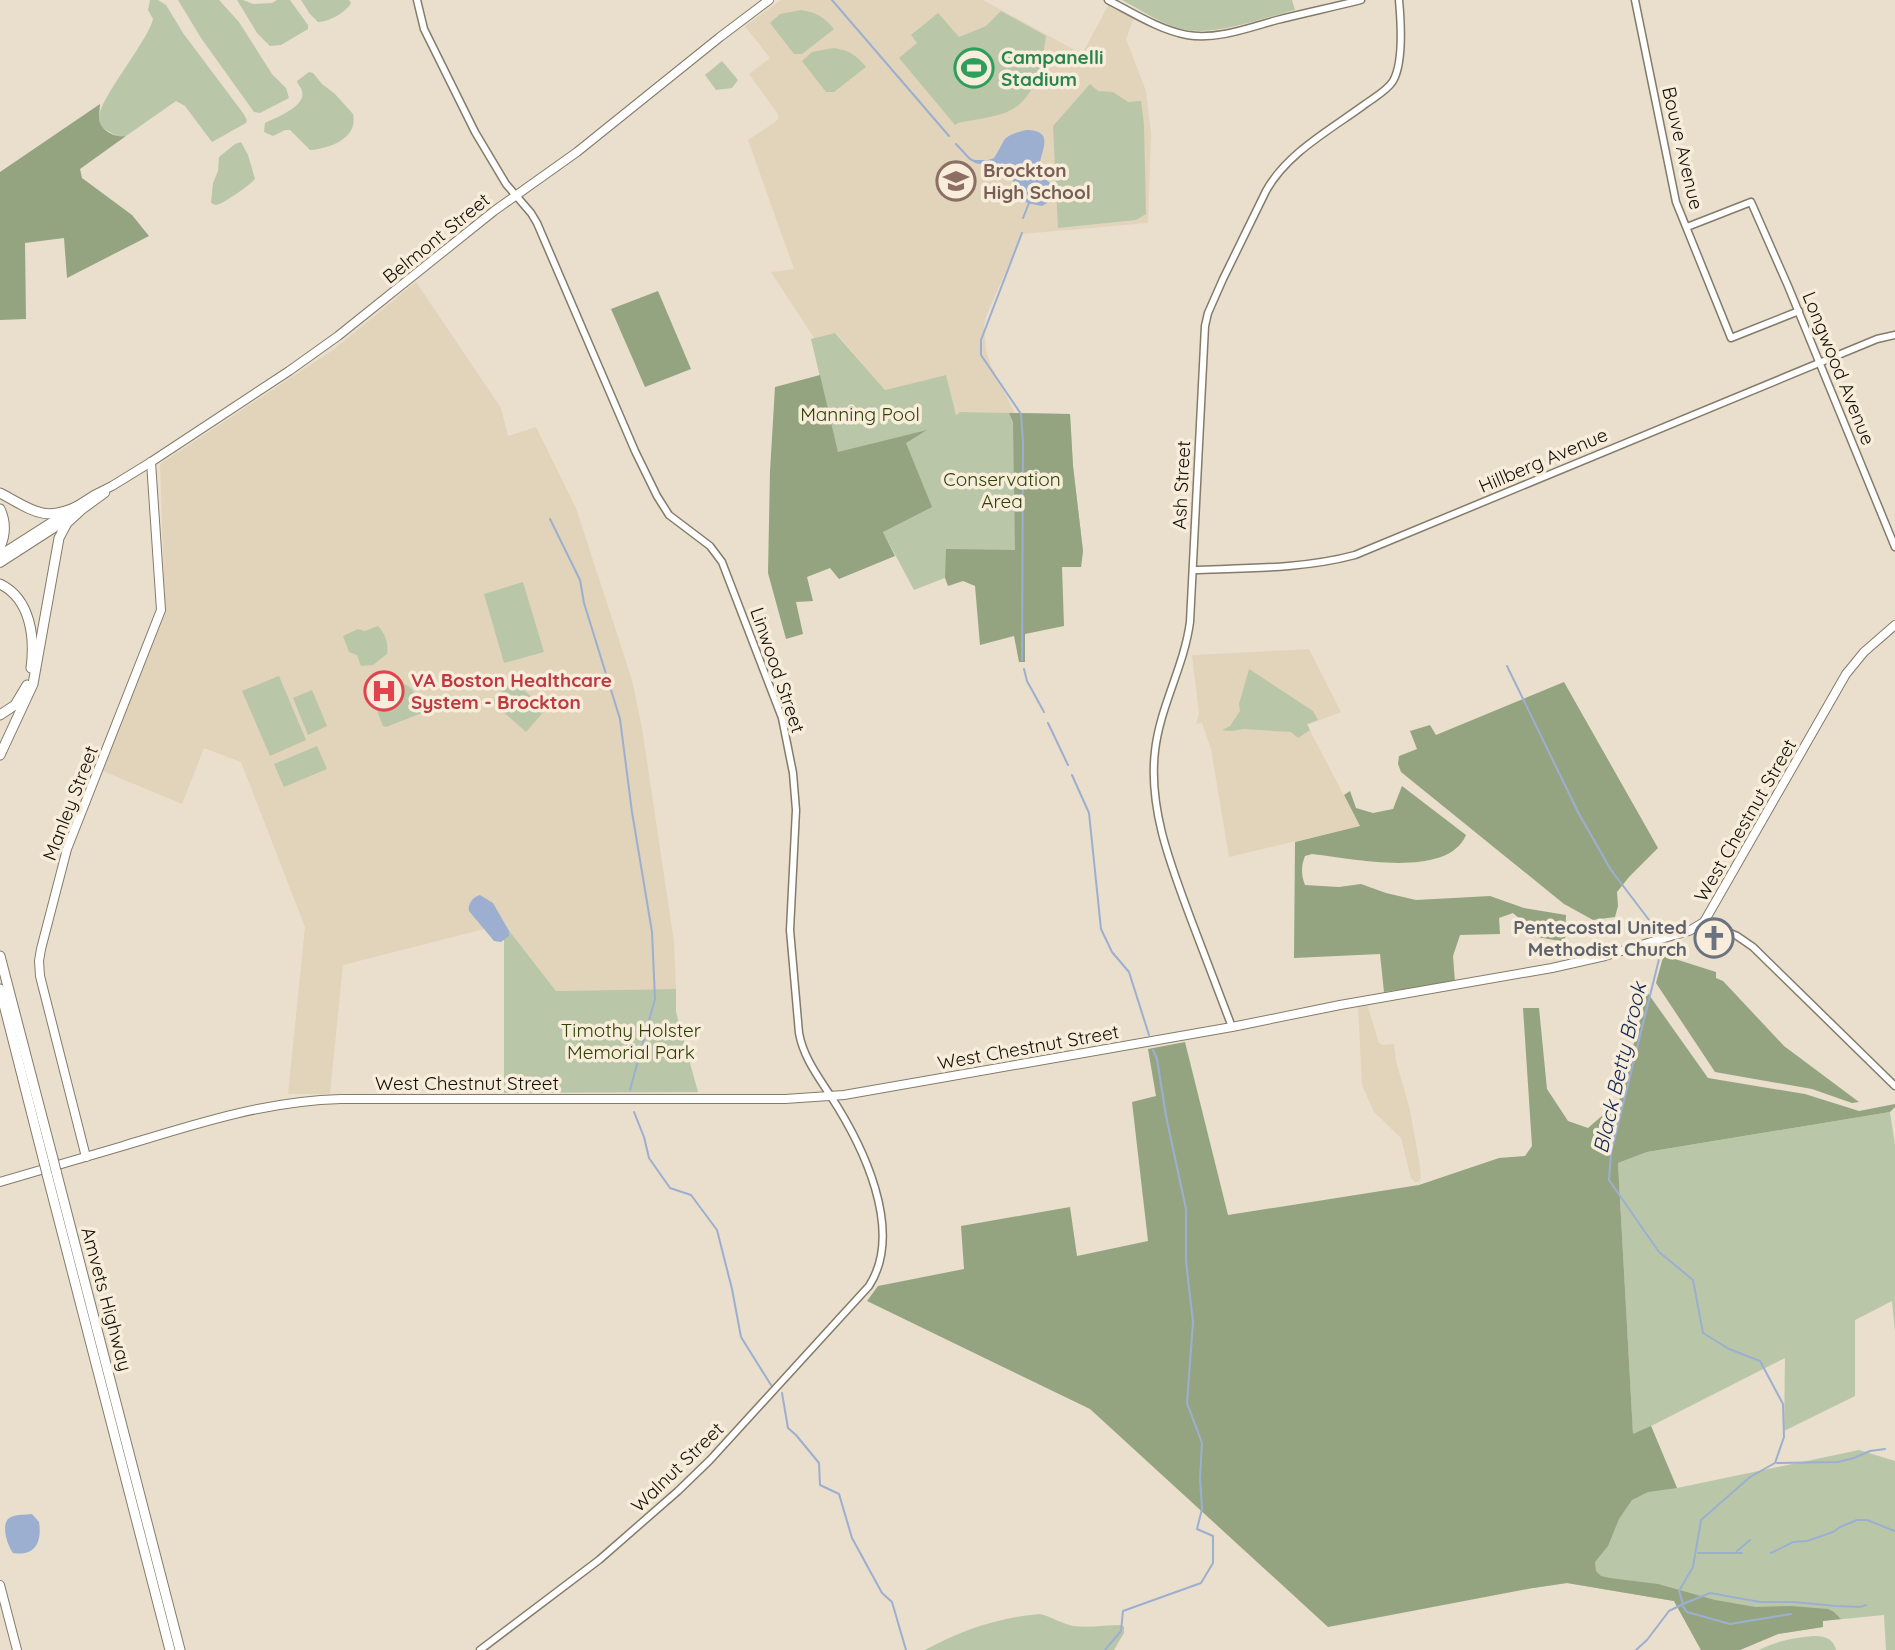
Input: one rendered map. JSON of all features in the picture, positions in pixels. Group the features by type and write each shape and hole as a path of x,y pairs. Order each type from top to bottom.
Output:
{"highway":[{"path":"0,493 35,512 62,513 78,509"},
{"path":"0,509 5,528 0,547"},
{"path":"0,755 34,680 59,538 66,523 78,509"},
{"path":"0,584 13,592 21,603 30,625 33,645 26,688 15,705 0,715"},
{"name":"Amvets Highway","path":"0,956 49,1161"},
{"name":"Amvets Highway","path":"0,989 180,1650"},
{"name":"Amvets Highway","path":"52,1172 170,1650"}],"main road":[{"name":"Belmont Street","path":"0,563 94,495 152,461 338,336 516,195 578,152 769,0"},
{"name":"Manley Street","path":"86,1157 43,988 39,960 67,849 161,610 152,461"},
{"name":"Belmont Street","path":"0,555 78,509"},
{"name":"West Chestnut Street","path":"0,1182 264,1107 312,1101 785,1099 831,1096 1232,1027 1566,965 1629,949 1689,931 1703,922 1846,674 1864,652 1895,625"},
{"path":"0,1585 16,1650"}],"street":[{"name":"Linwood Street","path":"416,0 423,27 460,105 506,184 537,223 635,451 661,503 672,518 706,543 723,562 778,706 796,798 790,930 799,1033 804,1054 862,1152 880,1209 883,1242 872,1281"},
{"path":"1108,0 1160,26 1184,35 1198,36 1238,31 1361,0"},
{"name":"Ash Street","path":"1232,1027 1172,867 1154,789 1156,742 1164,706 1186,643 1191,616 1203,342 1208,313 1274,180 1302,151 1393,81 1399,57 1399,0"},
{"name":"Bouve Avenue","path":"1634,0 1676,202 1731,338 1798,311"},
{"name":"Longwood Avenue","path":"1687,227 1751,202 1895,547"},
{"name":"Hillberg Avenue","path":"1194,570 1304,565 1355,555 1877,339 1895,335"},
{"path":"1703,922 1743,939 1753,947 1895,1086"},
{"name":"Walnut Street","path":"480,1650 599,1560 678,1491 710,1460 872,1281"}],"shaded area":[{"name":"Brockton High School","path":"781,0 983,0 1082,54 1109,4 1134,18 1126,39 1146,91 1151,134 1148,223 1022,234 984,325 986,350 991,366 1015,413 961,412 955,415 946,375 885,390 836,333 814,338 771,272 794,269 748,140 774,123 778,114 749,74 770,58 745,26"},
{"name":"VA Boston Healthcare System - Brockton","path":"416,282 501,408 508,436 536,427 576,508 632,680 642,728 674,942 676,989 556,991 504,924 343,965 330,1094 288,1094 305,927 241,762 204,748 182,804 103,771 165,610 160,464 333,350"},
{"path":"1309,649 1341,712 1307,725 1360,826 1229,857 1211,749 1202,723 1196,724 1199,714 1192,655"},
{"path":"1367,1004 1379,1043 1394,1044 1420,1166 1421,1178 1418,1182 1411,1178 1401,1138 1374,1112 1362,1085 1358,1005"}],"green space":[{"path":"150,0 158,0 166,5 183,33 243,113 246,123 212,142 185,106 176,101 126,136 116,135 102,127 99,121 100,112 105,101 142,42 153,19 148,10"},
{"path":"178,0 219,0 239,22 272,74 286,88 289,98 260,113 254,112 201,38"},
{"path":"237,0 253,4 290,0 308,25 308,29 281,45 270,46 257,33"},
{"path":"301,0 349,0 351,3 337,16 318,22"},
{"path":"1122,0 1292,0 1295,10 1224,29 1195,31 1166,24"},
{"path":"801,10 819,16 834,29 802,54 794,54 770,23 780,14"},
{"name":"Campanelli Stadium","path":"1001,11 1046,36 1036,80 1025,99 1007,112 955,125 899,58 917,43 911,35 938,13 959,37 986,26"},
{"path":"834,48 852,54 866,67 834,92 826,92 802,61 812,52"},
{"path":"722,61 738,80 732,88 716,90 705,75"},
{"path":"309,72 353,114 354,122 347,136 341,141 310,150 290,130 273,136 264,132 265,123 300,102 302,91 297,81"},
{"path":"1090,84 1098,91 1113,92 1128,102 1141,101 1146,214 1136,220 1058,228 1053,126"},
{"path":"100,104 99,121 104,129 112,134 126,136 80,169 82,178 132,215 149,236 67,278 64,238 25,243 26,319 0,320 0,172"},
{"path":"241,142 255,179 230,198 215,205 211,203 219,157"},
{"path":"658,291 691,369 645,387 611,309"},
{"name":"Conservation Area","path":"835,333 885,390 946,375 956,415 960,412 1070,414 1083,551 1081,567 973,567 914,590 883,532 906,442 924,431 838,453 811,339"},
{"path":"820,375 838,452 927,430 906,443 932,507 883,532 895,556 839,579 830,568 807,577 813,601 796,602 803,634 786,639 768,573 775,387"},
{"path":"1009,413 1070,414 1083,551 1081,567 1062,567 1064,626 1025,634 1025,662 1019,662 1014,636 980,645 975,586 963,581 948,586 945,578 946,549 1015,550 1013,422"},
{"path":"523,582 544,652 504,663 484,594"},
{"path":"378,626 386,639 387,654 373,665 361,666 357,655 349,652 343,636 358,629 365,631"},
{"path":"1249,669 1313,711 1318,720 1307,724 1310,730 1298,738 1291,732 1222,730 1230,726 1240,711 1239,704"},
{"path":"279,676 306,740 270,756 242,691"},
{"path":"512,680 546,709 526,732 492,702"},
{"path":"1564,682 1658,848 1617,892 1618,906 1615,917 1593,920 1564,904 1401,772 1398,764 1399,756 1417,749 1410,731 1430,725 1436,735"},
{"path":"390,683 409,687 422,713 386,727 383,726 369,691"},
{"path":"312,690 327,726 308,735 293,698"},
{"path":"317,746 327,769 284,787 274,764"},
{"path":"1402,786 1466,835 1455,849 1439,858 1396,863 1312,854 1305,856 1303,863 1305,885 1339,887 1361,884 1416,900 1490,896 1524,908 1566,915 1565,942 1526,935 1522,921 1513,913 1499,918 1500,934 1460,935 1453,956 1455,982 1384,992 1380,954 1294,958 1295,842 1360,826 1344,795 1350,791 1356,808 1373,813 1393,809"},
{"name":"Timothy Holster Memorial Park","path":"504,924 556,991 676,989 676,1012 698,1092 504,1093"},
{"path":"1666,946 1672,958 1716,972 1716,978 1723,981 1784,1046 1859,1102 1852,1103 1812,1089 1715,1072 1656,983"},
{"path":"1647,992 1708,1078 1805,1094 1859,1111 1895,1104 1890,1112 1647,1152 1618,1163 1633,1434 1651,1426 1677,1488 1648,1492 1632,1500 1619,1519 1608,1546 1595,1562 1596,1571 1601,1576 1658,1584 1715,1600 1756,1607 1828,1609 1841,1619 1823,1621 1823,1627 1778,1634 1740,1650 1701,1650 1674,1601 1567,1583 1328,1627 1090,1409 867,1301 878,1286 964,1269 961,1226 1070,1207 1077,1256 1148,1241 1132,1102 1156,1096 1148,1049 1185,1042 1228,1215 1419,1185 1499,1158 1525,1156 1532,1146 1523,1008 1539,1008 1547,1089 1568,1121 1588,1128 1619,1101"},
{"path":"1890,1112 1895,1145 1895,1332 1892,1301 1855,1320 1855,1396 1784,1431 1785,1358 1651,1426 1677,1488 1859,1450 1895,1461 1895,1650 1886,1650 1884,1615 1823,1621 1823,1627 1778,1634 1740,1650 1701,1650 1674,1601 1567,1583 1533,1588 1633,1435 1618,1163 1647,1152"},
{"path":"1040,1614 1074,1626 1122,1625 1124,1633 1114,1650 925,1650 981,1626"},
{"path":"1813,1636 1828,1638 1836,1650 1759,1650 1785,1640"}],"water":[{"path":"1026,130 1042,134 1044,139 1040,168 1044,178 1052,185 1052,194 1049,202 1042,206 1027,203 1010,174 1003,175 991,166 975,163 975,160 994,158 1007,137"},
{"path":"480,895 493,903 509,931 509,936 501,942 494,941 469,911 471,901"},
{"path":"32,1514 39,1522 36,1546 27,1553 13,1553 6,1536 6,1522 13,1516"}],"waterway":[{"path":"832,0 949,136"},
{"path":"956,144 976,162"},
{"path":"1023,218 1029,203"},
{"path":"1022,233 981,340 981,355 1021,414 1022,660"},
{"path":"550,519 580,580 584,603 620,719 652,932 655,999 630,1090"},
{"name":"Black Betty Brook","path":"1507,666 1579,814 1611,870 1659,933"},
{"path":"1024,669 1027,681 1044,712"},
{"path":"1048,723 1068,765"},
{"path":"1072,775 1089,813 1101,929 1112,952 1129,972 1149,1035"},
{"name":"Black Betty Brook","path":"1636,1650 1669,1611 1683,1604 1679,1591 1693,1567 1701,1520 1750,1477 1775,1463 1784,1437 1783,1404 1760,1361 1729,1349 1703,1333 1693,1280 1659,1252 1609,1180 1611,1153 1663,943"},
{"path":"1105,1650 1121,1631 1123,1611 1201,1583 1213,1563 1213,1536 1197,1529 1202,1509 1202,1443 1187,1403 1193,1322 1186,1261 1186,1209 1153,1050"},
{"path":"634,1112 649,1158 670,1188 691,1195 717,1230 741,1337 771,1385"},
{"path":"782,1393 788,1428 819,1463 820,1485 839,1494 852,1538 882,1593 892,1602 906,1650"},
{"path":"1777,1463 1838,1462 1885,1449"},
{"path":"1771,1553 1793,1542 1807,1541 1833,1532 1857,1520 1867,1520 1895,1531"},
{"path":"1737,1551 1750,1540"},
{"path":"1698,1553 1742,1553"},
{"path":"1683,1604 1710,1593 1760,1602 1860,1607 1866,1605"},
{"path":"1682,1605 1687,1612 1730,1624 1791,1614"}],"place":[{"name":"Campanelli Stadium","path":"974,68"},
{"name":"Brockton High School","path":"956,181"},
{"name":"VA Boston Healthcare System - Brockton","path":"384,691"},
{"name":"Pentecostal United Methodist Church","path":"1714,938"}],"park label":[{"name":"Manning Pool","path":"860,414"}]}
